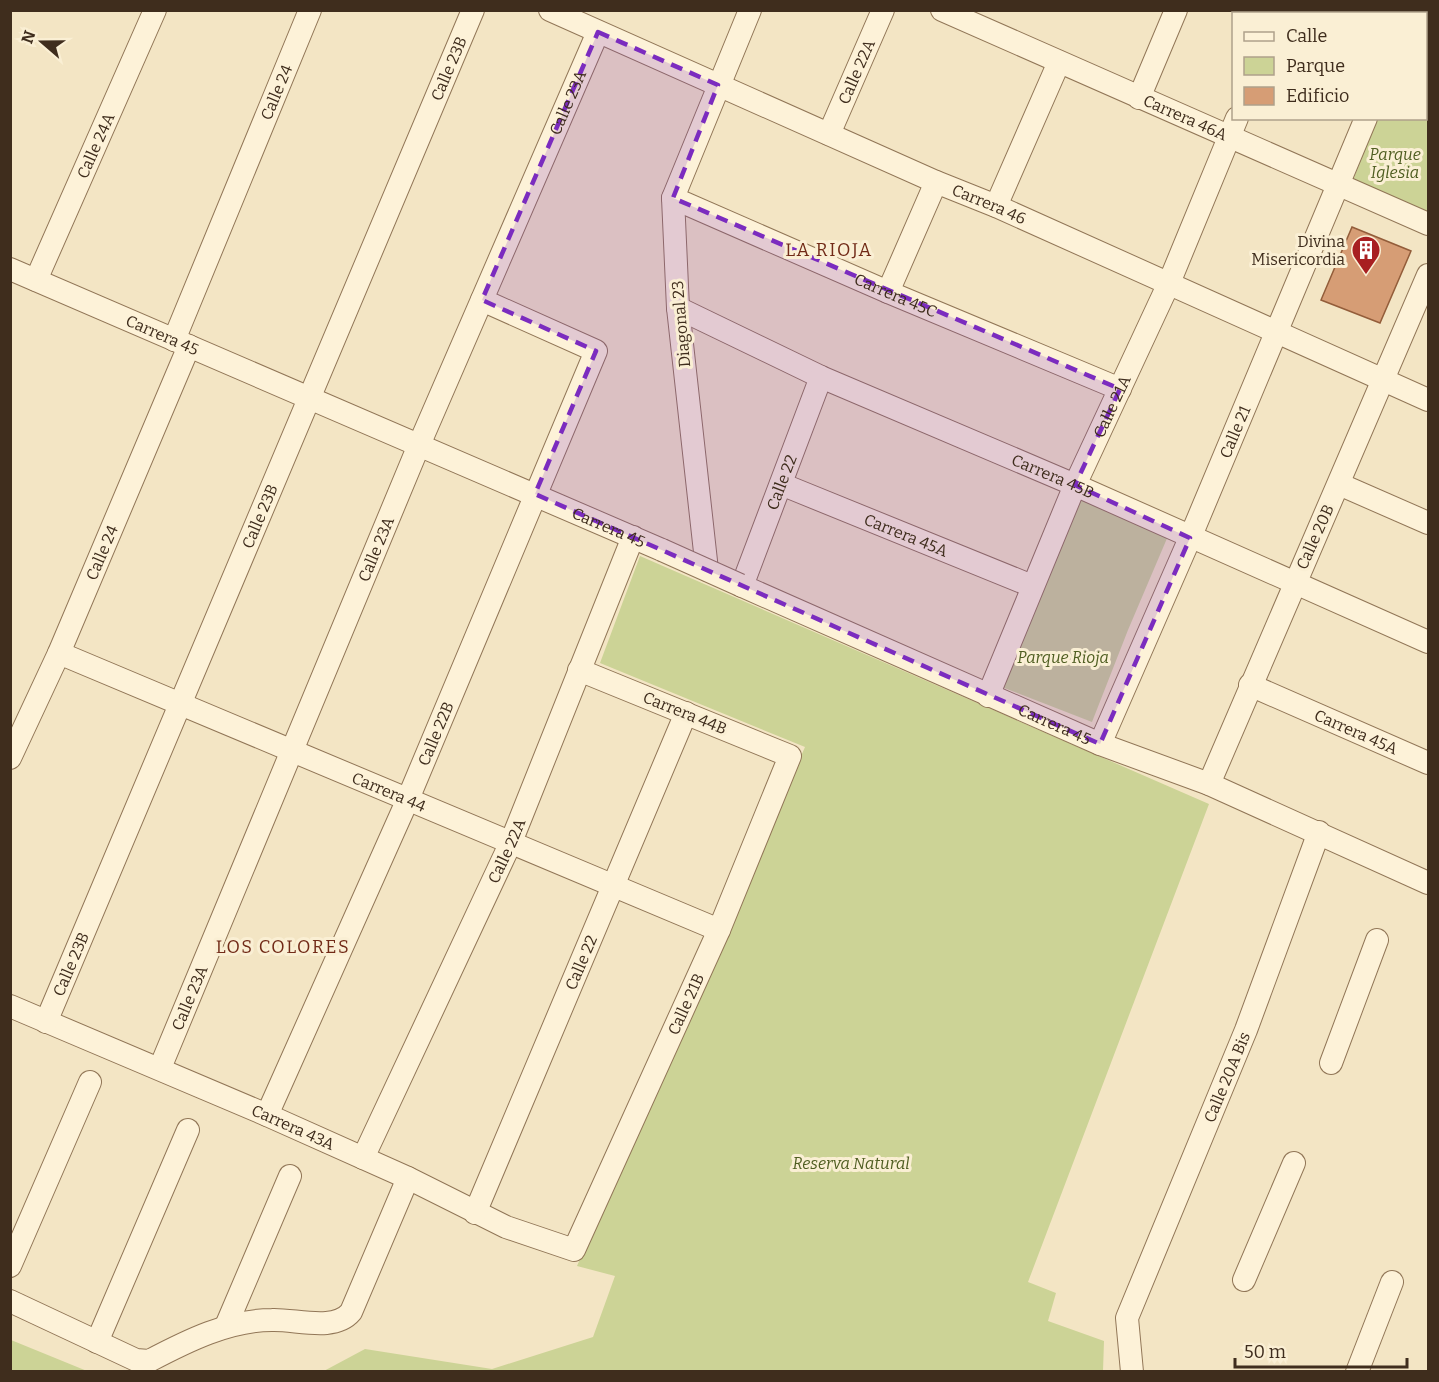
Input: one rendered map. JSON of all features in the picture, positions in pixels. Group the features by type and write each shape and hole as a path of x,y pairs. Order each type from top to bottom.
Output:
{"street":[{"name":"Calle 24A","path":"36,280 155,10"},
{"name":"Calle 24","path":"10,758 59,653 182,343 310,10"},
{"name":"Calle 23B","path":"46,1022 473,10"},
{"name":"Diagonal 23","path":"707,570 678,308 673,198 750,10"},
{"name":"Calle 22A","path":"829,134 883,10"},
{"name":"Carrera 46A","path":"942,10 1139,98 1234,128 1339,185 1428,224"},
{"path":"1139,98 1176,10"},
{"name":"Carrera 46","path":"562,13 598,32 936,182 996,206 1428,400"},
{"name":"Calle 23A","path":"160,1068 419,445 598,32"},
{"path":"996,206 1059,62"},
{"name":"Calle 21","path":"1100,744 1190,538 1364,120"},
{"name":"Calle 21A","path":"988,696 1075,484 1169,283 1234,128"},
{"path":"888,292 936,182"},
{"name":"Carrera 45C","path":"673,198 888,292 1120,389"},
{"name":"Carrera 45","path":"10,269 535,494 988,696 1100,744 1216,787 1428,883"},
{"name":"Calle 20B","path":"1216,787 1250,685 1428,275"},
{"name":"Calle 22B","path":"267,1114 408,799 596,351 482,300"},
{"name":"Carrera 45B","path":"678,308 821,377 1075,484 1190,538 1428,642"},
{"name":"Calle 22","path":"741,585 821,377"},
{"name":"Carrera 45A","path":"781,484 1032,586"},
{"path":"1339,484 1428,523"},
{"name":"Calle 22A","path":"363,1158 511,842 633,537"},
{"name":"Carrera 44","path":"59,653 719,930"},
{"name":"Carrera 44B","path":"579,670 790,756"},
{"name":"Carrera 45A","path":"1250,685 1428,763"},
{"name":"Calle 22","path":"475,1213 686,713"},
{"name":"Calle 21B","path":"573,1250 719,930 790,756"},
{"name":"Calle 20A Bis","path":"1132,1371 1127,1318 1246,1030 1319,832"},
{"path":"1331,1063 1377,940"},
{"name":"Carrera 43A","path":"10,1006 267,1114 408,1178 506,1227 573,1250"},
{"path":"10,1266 90,1082"},
{"path":"97,1342 188,1130"},
{"path":"1244,1280 1294,1163"},
{"path":"226,1326 290,1176"},
{"path":"10,1301 136,1360 149,1361 226,1326 252,1320 295,1319 334,1323 344,1320 351,1312 408,1178"},
{"path":"1357,1371 1392,1282"}],"highlighted area":[{"path":"598,32 718,85 673,198 1120,389 1075,485 1190,538 1100,744 535,494 596,351 482,300"}],"green space":[{"name":"Parque Iglesia","path":"1428,37 1428,214 1352,183 1376,120 1427,120"},
{"name":"Parque Rioja","path":"1074,496 1168,536 1092,722 999,686"},
{"name":"Reserva Natural","path":"640,556 1209,804 1028,1282 1056,1293 1048,1321 1104,1341 1103,1371 322,1372 365,1349 492,1369 593,1337 615,1276 577,1266 805,747 600,663"},
{"path":"11,1340 87,1371 11,1371"}],"building":[{"name":"Divina Misericordia","path":"1352,227 1411,251 1380,323 1321,300"}],"place":[{"name":"Divina Misericordia","path":"1366,276"}],"district":[{"name":"LA RIOJA","path":"829,250"},
{"name":"LOS COLORES","path":"283,947"}]}
